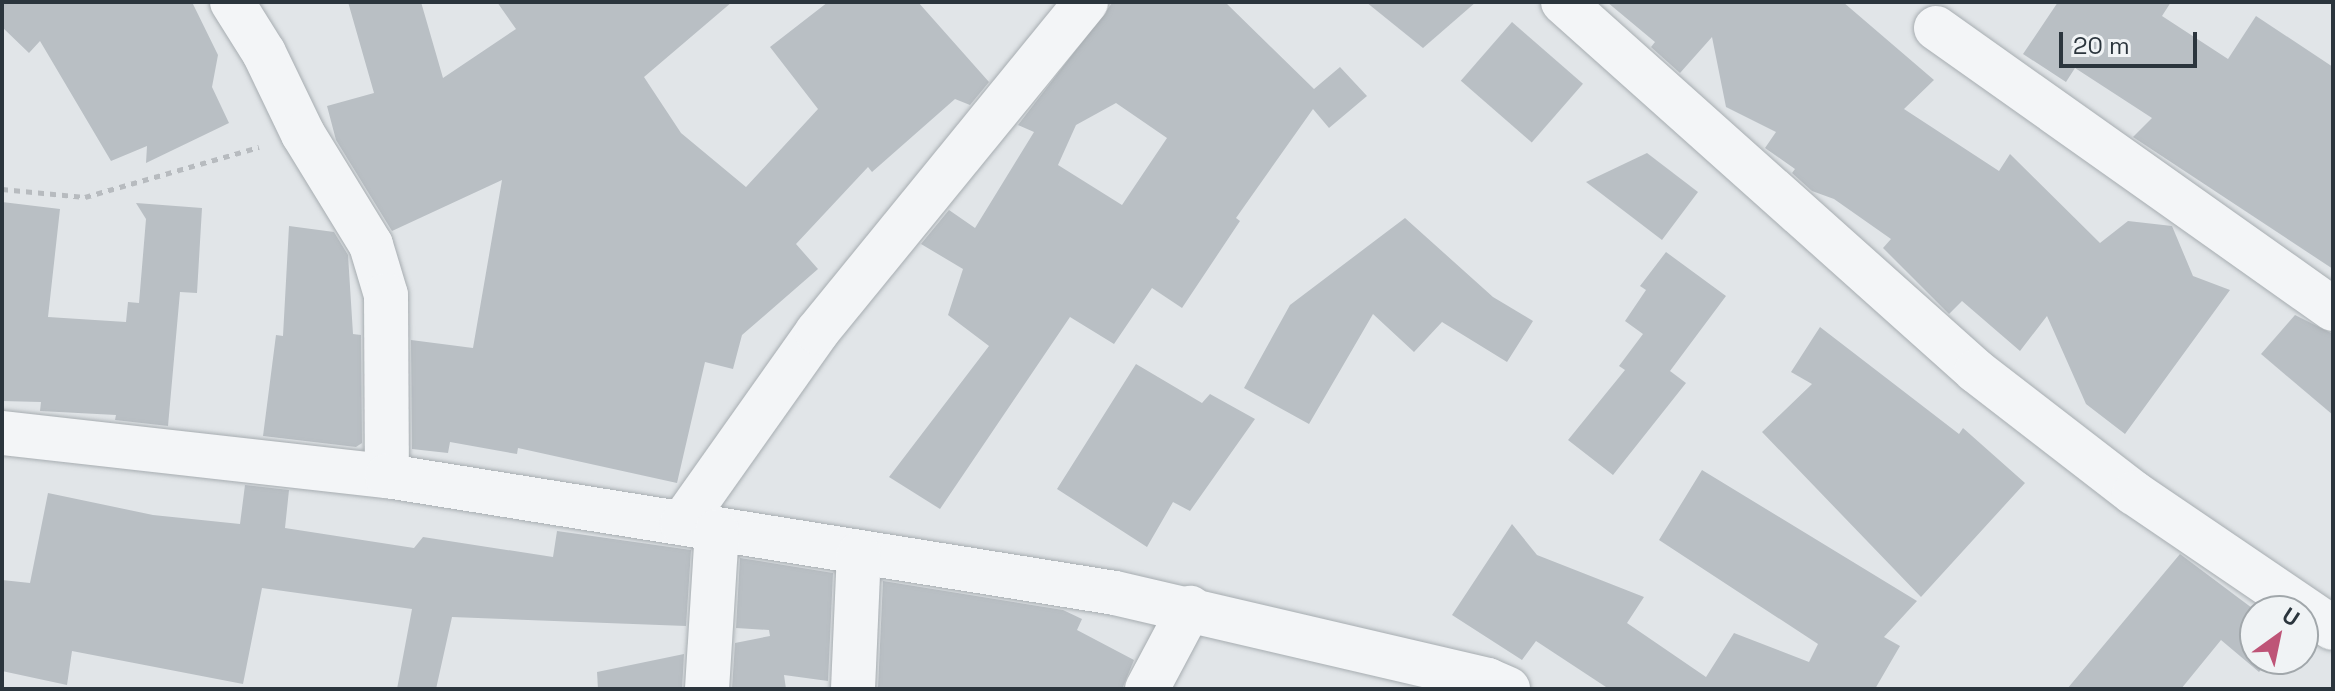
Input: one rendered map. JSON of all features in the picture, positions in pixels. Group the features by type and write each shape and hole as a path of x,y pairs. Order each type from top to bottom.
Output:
{"street":[{"path":"232,2 264,53 303,134 371,245 386,295 387,476"},
{"path":"707,689 700,527 817,332 1086,2"},
{"path":"1563,2 1976,371 2134,493 2333,628"},
{"path":"1936,28 2333,309"},
{"path":"2,433 387,476 1190,608 1488,680 1508,689"},
{"path":"853,689 859,554"},
{"path":"1147,689 1190,608"}],"path":[{"path":"2,189 85,197 303,134"}],"building":[{"path":"2,2 192,2 218,55 212,87 229,123 146,163 147,146 111,161 40,41 29,53 2,27"},
{"path":"348,2 421,2 443,78 516,29 497,2 732,2 644,77 681,133 746,187 818,109 770,47 828,2 918,2 989,82 970,105 955,99 872,172 868,167 796,244 818,269 742,335 733,369 705,362 677,483 518,448 517,454 450,442 448,453 412,449 411,340 473,348 502,180 392,231 336,140 327,106 374,93"},
{"path":"1113,2 1225,2 1314,89 1340,67 1367,96 1329,128 1313,109 1236,218 1240,221 1182,308 1152,288 1114,344 1070,317 940,509 889,477 989,346 948,315 963,269 921,244 949,210 975,228 1034,132 1018,125","holes":["1116,103 1167,138 1122,205 1058,165 1076,125"]},
{"path":"1366,2 1476,2 1423,48"},
{"path":"1607,2 1843,2 1934,80 1904,109 1999,171 2010,154 2100,243 2128,221 2172,226 2193,276 2230,290 2125,434 2086,404 2047,316 2020,351 1962,301 1949,314 1883,248 1891,239 1834,199 1812,191 1792,173 1795,169 1765,148 1776,132 1726,107 1712,37 1680,73 1651,47 1655,42"},
{"path":"2058,2 2171,2 2162,16 2228,59 2256,16 2333,67 2333,269 2133,137 2152,118 2075,68 2066,82 2023,54"},
{"path":"1512,22 1583,84 1532,143 1461,81"},
{"path":"1647,153 1698,192 1662,240 1586,182"},
{"path":"2,202 60,209 48,317 126,322 128,302 139,303 146,219 136,203 202,208 197,293 180,292 168,426 115,420 116,415 40,411 41,402 2,401"},
{"path":"1405,218 1493,297 1533,321 1507,362 1442,322 1414,352 1373,314 1309,424 1244,388 1290,305"},
{"path":"289,226 334,232 348,255 353,334 361,335 362,443 356,447 263,436 276,335 283,336"},
{"path":"1666,252 1726,296 1670,371 1686,383 1613,475 1568,440 1625,370 1619,366 1643,334 1625,321 1646,290 1640,286"},
{"path":"2295,315 2333,334 2333,415 2261,354"},
{"path":"1820,327 1959,434 1963,428 2025,483 1921,597 1762,432 1812,384 1791,372"},
{"path":"1136,364 1202,403 1210,394 1255,419 1190,511 1173,502 1147,547 1057,489"},
{"path":"1702,470 1917,601 1884,637 1900,646 1875,689 1609,689 1536,641 1522,660 1452,615 1512,524 1537,555 1644,597 1627,623 1706,677 1734,633 1809,662 1818,644 1659,540"},
{"path":"245,485 289,490 285,528 414,548 423,537 553,557 557,531 691,550 686,626 452,617 436,689 397,689 412,609 262,588 243,684 72,651 67,685 2,671 2,580 30,583 48,493 153,515 240,524"},
{"path":"2180,554 2239,598 2239,655 2221,640 2181,689 2067,689"},
{"path":"740,558 833,573 828,681 784,675 786,689 732,689 735,643 770,636 769,630 736,628"},
{"path":"883,581 1063,610 1082,619 1077,630 1134,660 1122,689 878,688"},
{"path":"684,654 682,689 598,689 597,672"}]}
